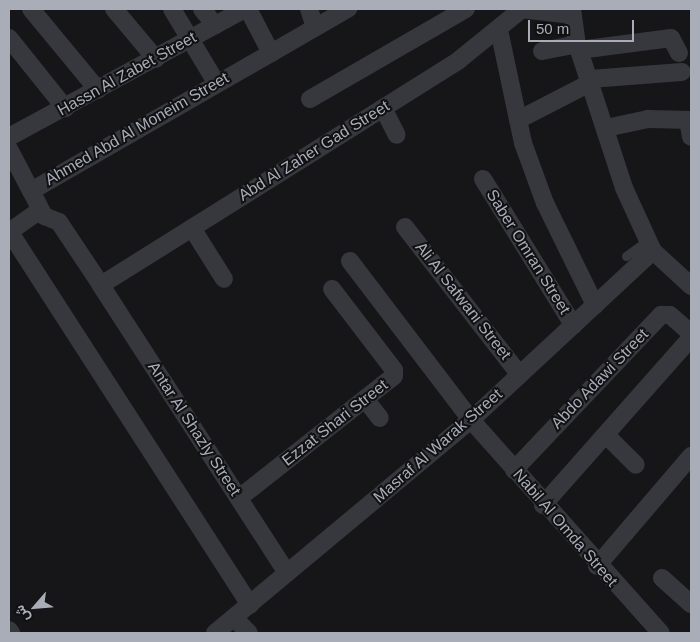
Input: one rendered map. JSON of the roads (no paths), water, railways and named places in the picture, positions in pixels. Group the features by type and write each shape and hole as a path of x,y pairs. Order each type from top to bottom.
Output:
{"street":[{"path":"31,9 98,90"},
{"path":"114,9 156,59"},
{"path":"172,9 217,84"},
{"path":"202,9 215,25"},
{"path":"247,9 270,53"},
{"name":"Hassn Al Zabet Street","path":"9,137 247,9"},
{"path":"308,9 315,27"},
{"name":"Ahmed Abd Al Moneim Street","path":"101,285 59,222 40,210 31,191 348,9"},
{"path":"310,99 466,9"},
{"path":"522,9 572,12 578,47 591,80 624,188 651,245 691,286"},
{"name":"Abd Al Zaher Gad Street","path":"101,285 383,108 499,30 522,9"},
{"path":"499,30 518,120 545,203 595,305"},
{"path":"9,38 65,108"},
{"path":"542,51 671,38 679,53"},
{"path":"518,120 591,80 682,72"},
{"path":"383,108 397,135"},
{"path":"606,128 648,119 689,120 691,137"},
{"path":"9,149 31,191"},
{"name":"Saber Omran Street","path":"483,179 573,326"},
{"path":"40,210 9,232 250,605"},
{"name":"Ali Al Safwani Street","path":"405,227 520,375"},
{"path":"192,228 224,279"},
{"name":"Masraf Al Warak Street","path":"215,633 471,420 595,305 651,245"},
{"name":"Nabil Al Omda Street","path":"350,261 471,420 597,566 661,633"},
{"name":"Antar Al Shazly Street","path":"101,285 287,573"},
{"name":"Ezzat Shari Street","path":"239,498 392,378 394,370 332,289"},
{"name":"Abdo Adawi Street","path":"514,470 661,315 670,316 691,333"},
{"path":"543,505 691,338"},
{"path":"365,399 380,418"},
{"path":"606,434 636,465"},
{"path":"597,566 691,456"},
{"path":"662,578 691,604"},
{"path":"234,618 249,633"}],"lane":[{"path":"626,256 651,245"}]}
